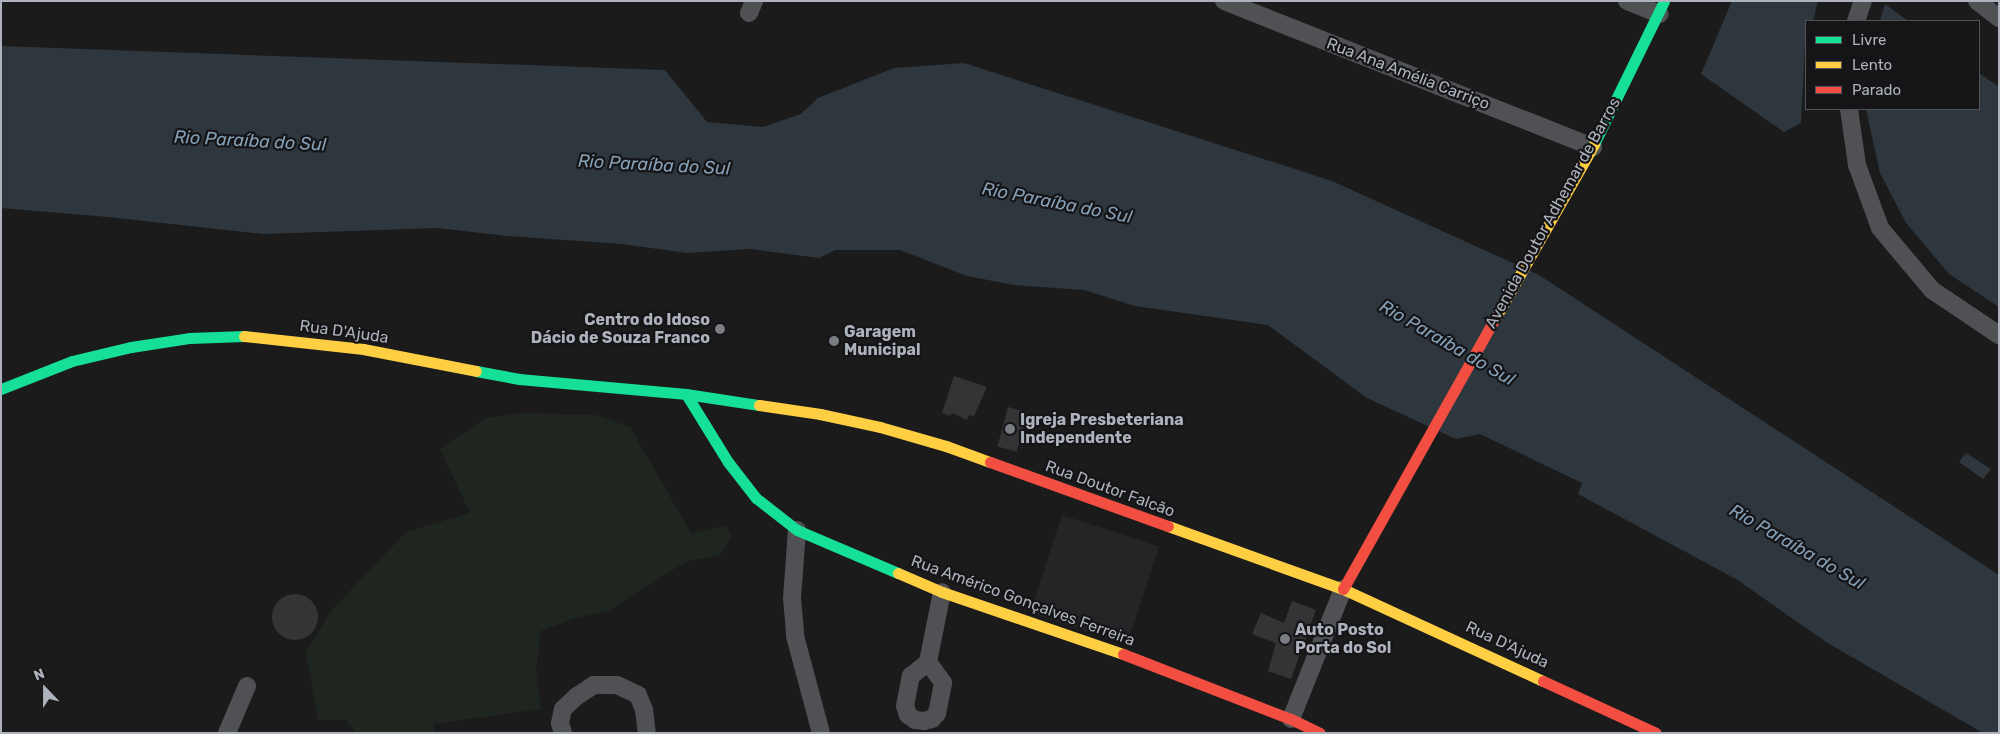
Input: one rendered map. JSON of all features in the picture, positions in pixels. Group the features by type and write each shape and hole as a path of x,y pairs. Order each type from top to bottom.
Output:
{"main road":[{"name":"Avenida Doutor Adhemar de Barros","path":"1344,589 1415,458 1593,147 1662,8"},
{"name":"Rua D'Ajuda","path":"1,388 72,361 131,347 190,338 246,336 363,349 519,378 686,394"},
{"name":"Rua Américo Gonçalves Ferreira","path":"686,394 728,462 756,498 797,530 942,592 1126,655 1291,719 1320,733"},
{"name":"Rua Doutor Falcão","path":"686,394 820,414 880,426 946,446 1160,525 1344,589"},
{"name":"Rua D'Ajuda","path":"1344,589 1656,733"}],"street":[{"name":"Rua Ana Amélia Carriço","path":"1224,1 1248,6 1593,147"},
{"path":"1627,1 1662,8"},
{"path":"1856,20 1863,1"},
{"path":"1976,1 1999,18"},
{"path":"1849,110 1857,165 1880,228 1932,290 1999,335"},
{"path":"797,530 792,598 795,636 821,733"},
{"name":"Avenida Doutor Adhemar de Barros","path":"1291,719 1344,589"},
{"path":"928,662 942,592"},
{"path":"561,728 563,709 577,696 594,685 617,684 638,695 644,710 647,733"},
{"path":"226,733 247,686"}],"shaded area":[{"path":"522,413 596,415 630,427 691,533 726,526 733,536 719,556 687,561 608,611 575,618 541,631 536,671 541,709 433,724 435,733 356,733 346,720 318,720 306,652 331,611 406,532 470,513 440,449 486,418"},
{"path":"1062,515 1159,547 1127,644 1030,613"}],"water":[{"path":"1732,1 1818,1 1813,20 1805,20 1801,123 1784,132 1701,74"},
{"path":"1885,4 1907,20 1880,20"},
{"name":"Rio Paraíba do Sul","path":"1,46 665,70 707,122 763,127 801,114 818,98 894,68 964,63 1332,181 1539,275 1999,575 1999,733 1983,733 1826,642 1736,579 1578,494 1582,483 1480,434 1456,439 1367,398 1268,325 1135,306 1084,290 1014,285 967,276 900,250 835,250 819,258 750,249 687,253 622,244 507,236 438,228 264,234 108,217 1,208"},
{"path":"1980,74 1999,87 1999,307 1949,274 1906,223 1880,173 1866,110 1980,110"},
{"path":"1966,453 1991,469 1983,479 1959,462"}],"building":[{"path":"954,376 987,387 974,416 969,415 967,420 952,413 950,416 942,413"},
{"name":"Igreja Presbeteriana Independente","path":"1008,407 1027,412 1017,452 997,447"},
{"path":"291,594 299,594 308,598 314,604 318,617 314,630 308,636 299,640 291,640 282,636 276,630 272,621 272,613 276,604 282,598"},
{"name":"Auto Posto Porta do Sol","path":"1292,601 1316,610 1291,679 1268,671 1276,643 1252,634 1261,613 1284,623"}],"traffic: fast":[{"path":"1594,144 1664,1"},
{"path":"1,389 72,361 131,347 190,338 244,336"},
{"path":"476,371 519,379 686,394 759,405"},
{"path":"686,394 728,462 756,498 797,530 898,573"}],"traffic: slow":[{"path":"1497,315 1594,144"},
{"path":"244,336 363,349 476,371"},
{"path":"759,405 820,414 880,427 946,446 990,462"},
{"path":"1168,526 1343,589 1543,681"},
{"path":"898,573 942,592 1123,654"}],"traffic: jam":[{"path":"1343,589 1497,315"},
{"path":"990,462 1168,526"},
{"path":"1123,654 1291,719 1320,733"},
{"path":"1543,681 1656,733"}],"place":[{"name":"Centro do Idoso Dácio de Souza Franco","path":"720,329"},
{"name":"Garagem Municipal","path":"834,341"},
{"name":"Igreja Presbeteriana Independente","path":"1010,429"},
{"name":"Auto Posto Porta do Sol","path":"1285,639"}]}
